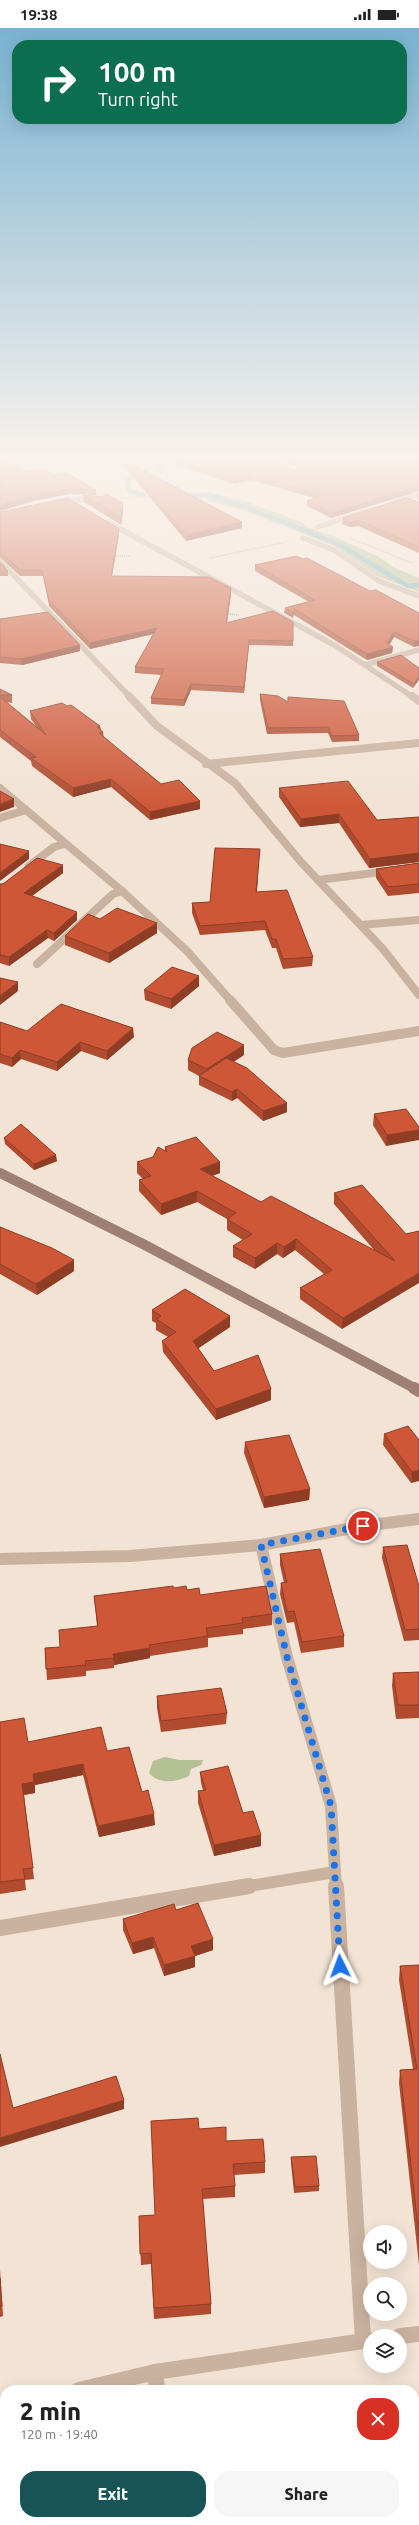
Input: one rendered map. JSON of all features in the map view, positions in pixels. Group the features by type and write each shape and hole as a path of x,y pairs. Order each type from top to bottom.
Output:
{"main road":[{"path":"0,1173 143,1244 419,1391"}],"street":[{"path":"16,577 157,726 206,764 235,783 318,880 383,949 419,995"},
{"path":"207,577 336,646 419,701"},
{"path":"372,577 419,596"},
{"path":"365,665 419,650"},
{"path":"206,764 419,743"},
{"path":"0,788 64,844 122,890 187,951 274,1050 283,1053 302,1051 419,1031"},
{"path":"0,818 26,810"},
{"path":"24,870 54,847 64,844"},
{"path":"318,880 396,870"},
{"path":"37,964 113,894 122,890"},
{"path":"361,926 419,920"},
{"path":"0,1559 59,1560 176,1554 261,1545 363,1526 419,1519"},
{"path":"261,1545 287,1657 331,1806 365,2329"},
{"path":"0,1928 335,1872"},
{"path":"407,2335 419,2334"},
{"path":"100,2385 155,2372 363,2340"},
{"path":"155,2372 156,2385"}],"path":[{"path":"219,614 277,615"}],"green space":[{"path":"378,577 415,577 419,578 419,592"},
{"path":"165,1757 179,1760 203,1760 201,1765 191,1769 189,1776 174,1781 163,1781 153,1777 149,1773 153,1761"}],"building":[{"path":"44,577 209,577 231,588 226,623 273,611 293,622 293,641 249,640 244,687 191,684 184,700 151,698 164,669 135,667 157,628 90,643 49,600"},
{"path":"275,577 342,577 370,591 376,590 419,613 419,641 414,641 394,632 387,643 393,647 367,654 294,609 294,613 285,608 315,600"},
{"path":"48,612 80,645 21,659 0,657 0,619"},
{"path":"401,655 419,668 419,676 414,684 377,662"},
{"path":"0,689 12,695 0,695"},
{"path":"260,694 278,696 288,702 288,697 344,701 359,735 332,736 328,727 268,728"},
{"path":"0,697 46,735 30,711 62,703 67,706 71,705 100,726 97,727 103,732 99,733 161,784 179,780 200,801 150,812 111,779 73,788 31,758 36,757 0,730"},
{"path":"348,781 377,820 419,817 419,853 370,859 339,814 301,819 279,788"},
{"path":"0,791 14,799 0,804"},
{"path":"0,844 29,851 0,873"},
{"path":"215,848 260,849 256,892 287,890 313,957 283,959 276,939 272,939 265,921 200,926 192,903 210,902"},
{"path":"37,858 63,865 24,893 77,912 54,933 47,930 9,957 0,955 0,884 3,884"},
{"path":"419,863 419,884 388,887 376,869"},
{"path":"117,908 157,923 109,953 65,936 88,914 100,919"},
{"path":"172,967 199,976 171,999 144,990"},
{"path":"0,978 18,982 0,996"},
{"path":"61,1004 133,1028 107,1051 80,1042 57,1062 20,1050 12,1058 0,1054 0,1022 27,1031"},
{"path":"217,1032 244,1045 207,1069 188,1060 192,1048"},
{"path":"226,1058 247,1068 287,1103 263,1111 237,1089 232,1092 199,1076"},
{"path":"406,1109 419,1127 419,1130 387,1135 374,1114"},
{"path":"21,1124 56,1155 34,1164 4,1138"},
{"path":"196,1137 220,1162 200,1169 261,1202 271,1196 395,1261 334,1193 362,1185 406,1234 419,1231 419,1273 343,1318 300,1288 332,1270 296,1239 284,1247 277,1243 255,1258 233,1246 252,1234 227,1219 236,1213 197,1191 161,1204 139,1180 151,1176 137,1162 153,1157 158,1147 167,1152 165,1147"},
{"path":"0,1227 52,1248 74,1260 36,1284 0,1264"},
{"path":"185,1289 230,1316 193,1341 214,1371 258,1355 271,1389 216,1409 162,1341 176,1332 156,1319 161,1316 152,1310"},
{"path":"408,1426 419,1440 419,1470 412,1472 384,1434"},
{"path":"289,1435 310,1489 264,1497 245,1442"},
{"path":"407,1545 419,1586 419,1629 405,1630 383,1547"},
{"path":"320,1549 344,1636 302,1642 294,1611 287,1612 281,1583 287,1582 280,1554"},
{"path":"173,1586 174,1588 186,1586 187,1590 199,1588 200,1595 266,1586 272,1614 242,1618 243,1623 206,1628 208,1636 149,1645 150,1648 113,1654 114,1658 85,1661 86,1665 46,1669 45,1648 60,1647 59,1630 98,1626 94,1596"},
{"path":"419,1672 419,1705 398,1705 393,1673"},
{"path":"221,1688 227,1713 161,1721 157,1696"},
{"path":"24,1718 28,1742 101,1727 107,1751 129,1747 142,1792 148,1790 154,1814 98,1826 83,1764 33,1774 34,1782 22,1784 33,1868 23,1869 25,1879 0,1882 0,1722"},
{"path":"228,1766 243,1813 253,1811 261,1835 214,1845 198,1791 206,1790 200,1772"},
{"path":"198,1903 213,1939 191,1946 195,1956 164,1965 153,1937 132,1943 123,1919 174,1904 176,1910"},
{"path":"419,1965 419,2236 400,2070 417,2069 400,1966"},
{"path":"0,2054 13,2108 116,2076 124,2100 0,2138"},
{"path":"198,2118 199,2129 226,2127 226,2141 263,2139 265,2162 233,2164 235,2186 202,2189 211,2304 154,2308 151,2253 140,2254 139,2216 155,2215 151,2121"},
{"path":"316,2156 319,2186 295,2187 291,2157"},
{"path":"0,2278 2,2306 0,2306"}],"waterway":[{"path":"392,577 408,586 419,585"}],"route":[{"path":"340,1966 331,1806 287,1657 261,1545 363,1526"}]}
